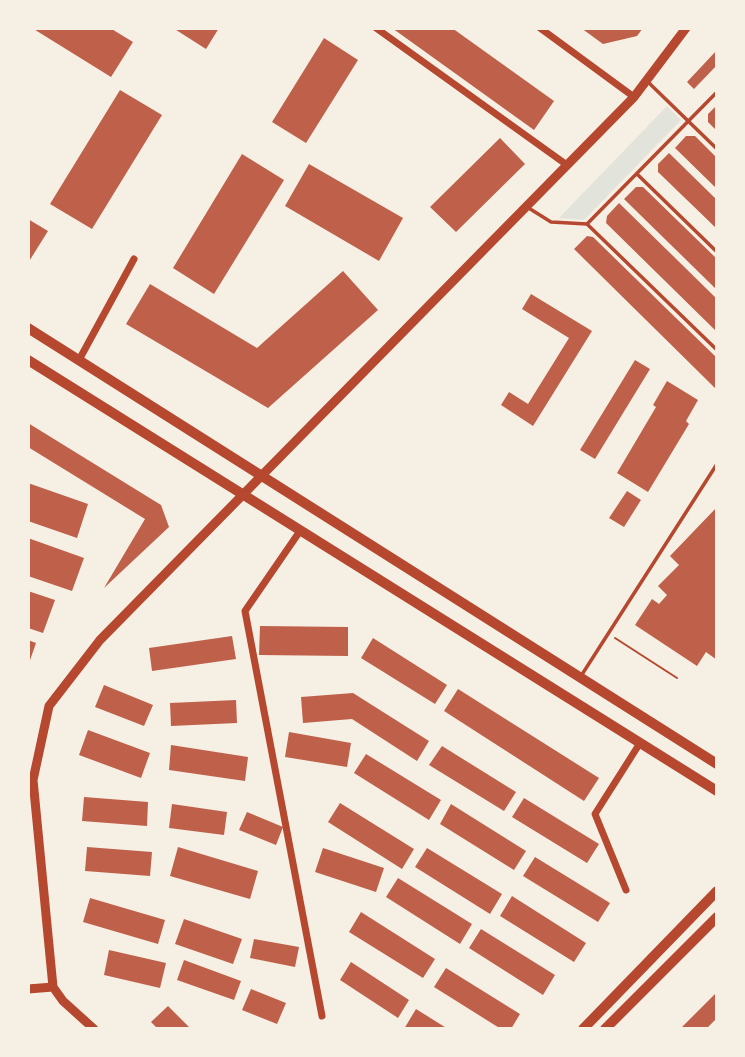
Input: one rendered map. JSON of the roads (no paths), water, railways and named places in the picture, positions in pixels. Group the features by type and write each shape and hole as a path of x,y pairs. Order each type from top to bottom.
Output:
{"main road":[{"path":"28,328 717,764"},
{"path":"28,360 717,791"},
{"path":"583,1029 717,891"},
{"path":"605,1029 717,917"}],"street":[{"path":"376,28 567,165"},
{"path":"540,28 634,97"},
{"path":"94,1029 63,1001 53,987 33,780 49,706 100,640 634,97 685,28"},
{"path":"79,360 134,259"},
{"path":"300,531 246,611 322,1016"},
{"path":"626,890 595,814 640,743"},
{"path":"28,989 53,987"}],"lane":[{"path":"647,80 717,149"},
{"path":"587,224 717,92"},
{"path":"637,174 717,252"},
{"path":"526,206 551,222 587,224 717,350"},
{"path":"579,678 717,464"}]}
